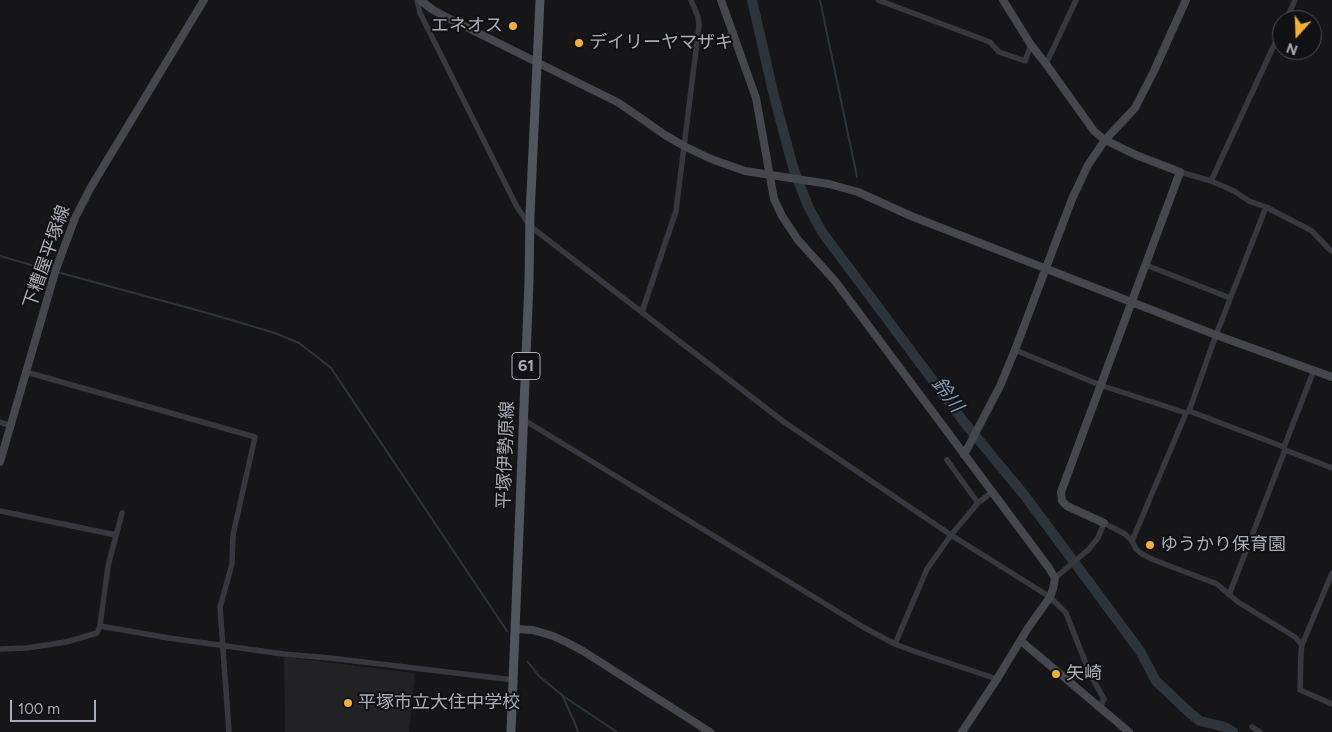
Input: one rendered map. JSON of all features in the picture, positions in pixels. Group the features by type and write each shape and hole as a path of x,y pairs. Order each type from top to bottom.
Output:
{"main road":[{"name":"平塚伊勢原線","path":"511,732 540,0"}],"street":[{"name":"下糟屋平塚線","path":"0,462 66,238 84,198 204,0"},
{"path":"419,0 452,20 619,103 665,135 711,158 745,171 826,184 858,192 911,216 1045,269 1216,335 1332,377"},
{"path":"419,0 420,13 517,207 530,226 784,422 951,535 1050,597 1066,613 1090,674 1104,699 1100,707"},
{"path":"642,312 676,211 699,26 698,17 691,0"},
{"path":"721,0 756,98 774,176 774,199 782,216 794,234 834,281 965,453 1049,568 1054,578 1050,597 962,732"},
{"path":"878,0 990,42 999,52 1025,61 1030,45"},
{"path":"1002,0 1030,45 1094,131 1105,140 1136,155 1234,191 1249,201 1266,207 1312,231 1332,251"},
{"path":"1046,64 1076,0"},
{"path":"965,453 1000,386 1072,199 1088,165 1105,140 1136,108 1186,0"},
{"path":"1212,182 1272,50"},
{"path":"1180,172 1061,492 1062,501 1068,506 1126,534 1136,549 1142,554 1217,584 1238,602 1296,637 1302,645"},
{"path":"1132,541 1187,412 1266,207"},
{"path":"1146,265 1230,298"},
{"path":"1015,350 1100,384 1187,412 1332,468"},
{"path":"1229,594 1314,370"},
{"path":"26,372 255,437 233,535 232,564 220,606 229,732"},
{"path":"524,420 863,628 916,652 997,678"},
{"path":"0,422 10,426"},
{"path":"947,460 978,503"},
{"path":"895,644 927,569 951,535 978,503 992,492"},
{"path":"0,511 116,535"},
{"path":"0,649 27,648 66,642 97,633 100,626 108,566 122,513"},
{"path":"1054,578 1090,549 1102,531 1104,523"},
{"path":"1332,573 1300,652 1300,690 1332,704"},
{"path":"100,626 224,646 514,680"},
{"path":"515,629 533,630 568,643 710,732"},
{"path":"1021,641 1130,732"},
{"path":"1252,727 1260,732"}],"shaded area":[{"name":"平塚市立大住中学校","path":"286,657 413,673 415,675 409,732 285,732 284,659"}],"waterway":[{"name":"鈴川","path":"752,0 774,96 793,167 808,206 822,232 964,422 1025,496 1089,582 1140,651 1156,681 1200,721 1225,727 1233,732"},
{"path":"820,0 857,177"},
{"path":"0,256 52,271"},
{"path":"57,272 275,333 299,343 316,356 331,368 507,631"},
{"path":"528,662 539,676 563,696 617,732"},
{"path":"563,697 578,732"}],"place":[{"name":"エネオス","path":"513,26"},
{"name":"デイリーヤマザキ","path":"579,43"},
{"name":"ゆうかり保育園","path":"1150,545"},
{"name":"矢崎","path":"1056,674"},
{"name":"平塚市立大住中学校","path":"348,703"}]}
